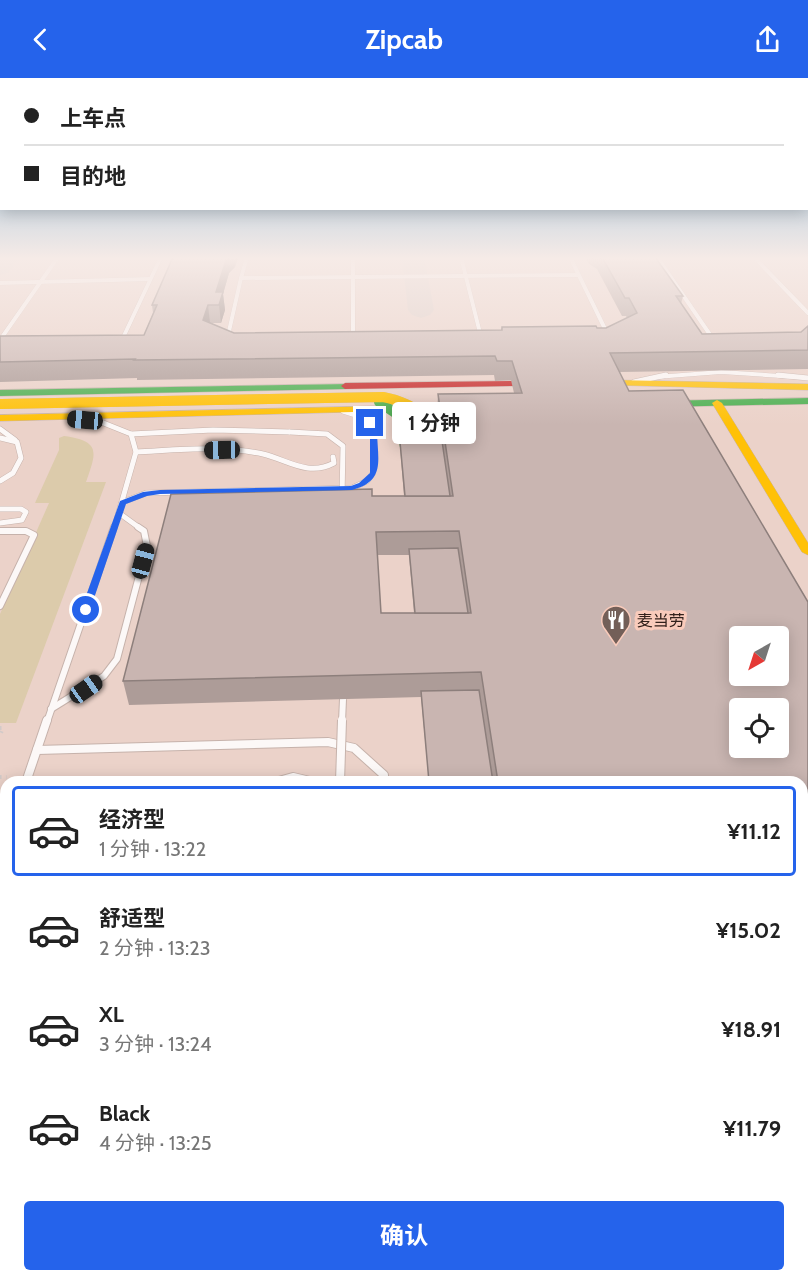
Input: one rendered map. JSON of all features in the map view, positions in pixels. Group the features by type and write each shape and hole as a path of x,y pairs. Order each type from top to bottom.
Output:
{"main road":[{"path":"612,383 808,387"},
{"path":"0,400 185,388 512,384"},
{"path":"0,400 354,396 395,400 415,408 426,419 430,447"},
{"path":"354,396 381,402 400,416 405,447"},
{"path":"646,404 808,401"},
{"path":"717,402 803,534 808,552"},
{"path":"0,418 483,406"}],"lane":[{"path":"0,340 19,313"},
{"path":"116,349 135,313"},
{"path":"229,346 226,343 233,313"},
{"path":"353,313 353,347"},
{"path":"476,313 482,345"},
{"path":"598,313 609,335 608,339 603,342"},
{"path":"695,313 712,338 718,341"},
{"path":"630,383 659,376 681,374 754,374 808,378"},
{"path":"123,502 160,492 352,488 362,485 370,479 373,473 374,429 362,417 330,409"},
{"path":"50,417 101,422 131,434 213,430 319,432 339,440 343,447 342,501"},
{"path":"0,429 16,442 21,458 13,473 0,481"},
{"path":"28,776 123,502 136,452 131,434"},
{"path":"0,438 16,442"},
{"path":"136,452 254,452 302,469 315,470 327,468 334,463 333,457"},
{"path":"0,509 21,509 26,512 25,517 18,522 0,523"},
{"path":"51,709 104,676 117,659 147,546 144,531 119,513"},
{"path":"0,531 26,531 34,536 0,606"},
{"path":"340,776 343,699"},
{"path":"37,750 328,742 354,748 384,776"}],"path":[{"path":"0,728 3,728 0,735"}],"shaded area":[{"path":"64,436 85,441 93,450 92,463 86,482 106,482 16,723 0,723 0,614 49,503 35,503 59,450 59,438"}],"building":[{"path":"153,313 205,313 203,320 234,333 502,330 502,327 596,326 606,328 637,313 688,313 702,334 801,332 808,326 808,350 610,353 629,391 683,390 808,602 808,776 497,776 481,672 123,681 171,494 372,489 372,496 453,496 438,394 522,393 512,361 497,361 495,356 0,362 0,336 144,335","holes":["459,531 471,613 381,613 376,532"]},
{"path":"442,441 450,496 405,496 400,442"},
{"path":"458,548 468,613 415,613 409,549"},
{"path":"479,690 492,776 428,776 421,691"}],"traffic: fast":[{"path":"0,393 345,386"},
{"path":"657,404 808,401"},
{"path":"379,402 400,416 405,447"}],"traffic: slow":[{"path":"612,383 808,387"},
{"path":"1,404 383,397 405,402 418,411 426,425 430,447"},
{"path":"717,403 808,552"},
{"path":"0,418 468,407"}],"traffic: jam":[{"path":"345,386 512,384"}],"place":[{"name":"麦当劳","path":"616,646"}],"route":[{"path":"86,610 123,502 134,497 160,492 352,488 362,485 370,479 373,473 374,429 370,423"}]}
